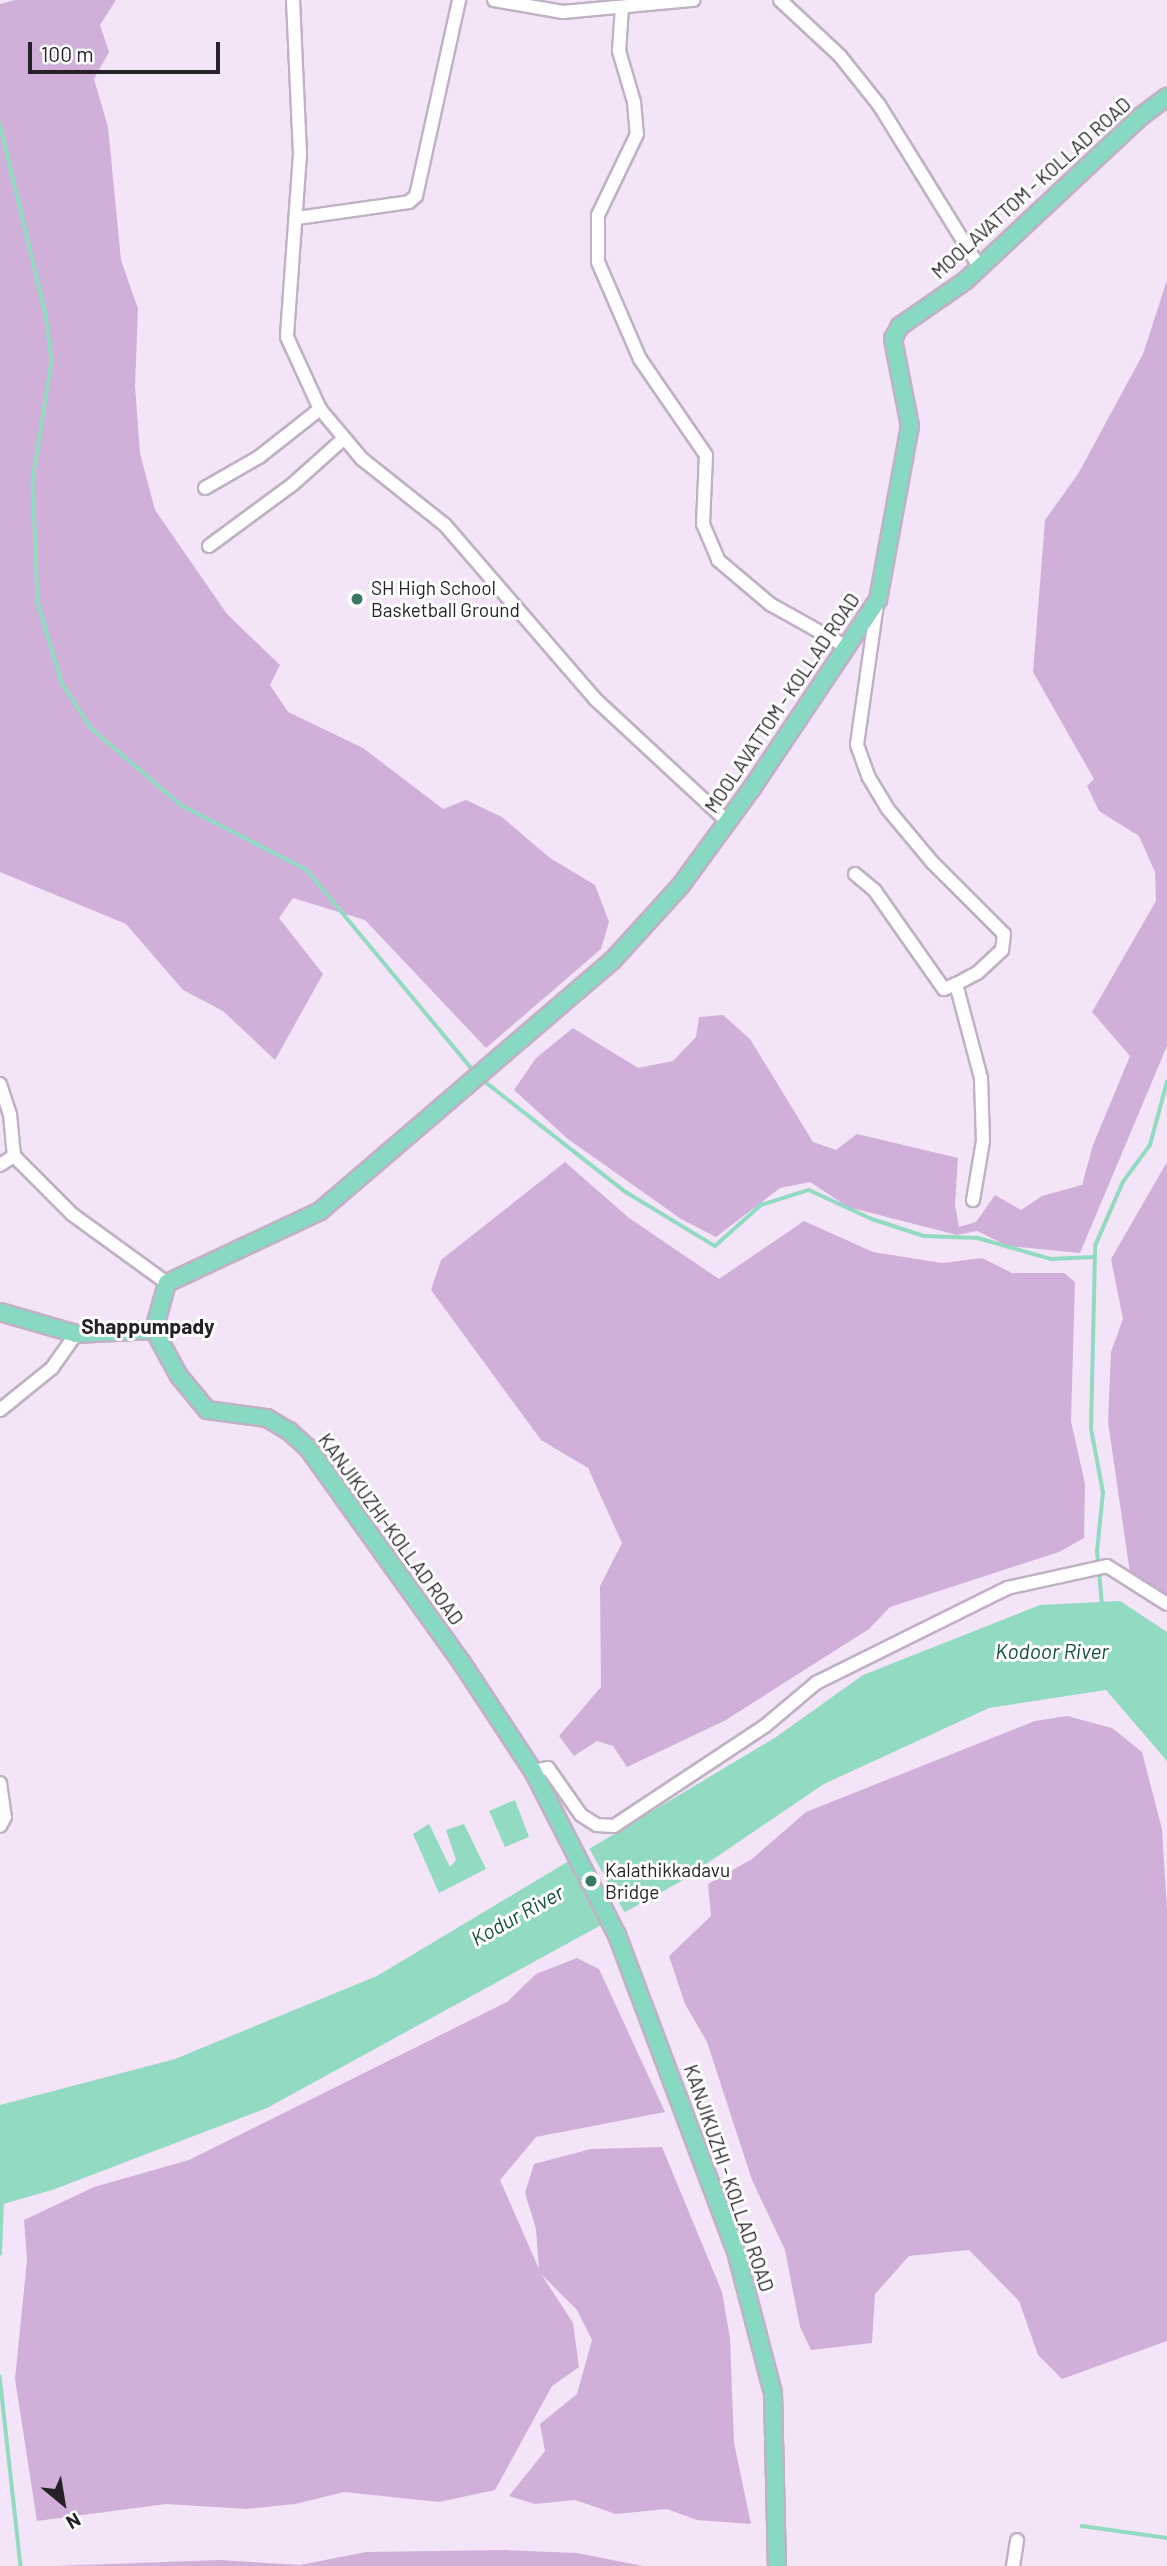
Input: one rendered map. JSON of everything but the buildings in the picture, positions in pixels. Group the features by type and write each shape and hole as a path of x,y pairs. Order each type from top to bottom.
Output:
{"main road":[{"name":"MOOLAVATTOM - KOLLAD ROAD","path":"167,1283 320,1211 613,960 681,885 728,822 877,600 910,426 893,338 900,326 979,266 1140,117 1167,97"},
{"path":"0,1312 76,1334 154,1330 167,1283"},
{"name":"KANJIKUZHI-KOLLAD ROAD","path":"154,1330 179,1376 207,1410 267,1418 308,1448 462,1663 533,1772 565,1837"},
{"name":"KANJIKUZHI - KOLLAD ROAD","path":"565,1837 617,1936 737,2255 773,2393 777,2566"}],"street":[{"path":"293,0 300,154 287,337 320,409 342,440 445,525 568,672 728,822"},
{"path":"297,218 409,202 416,196 459,0"},
{"path":"494,0 563,12 693,0"},
{"path":"780,0 840,56 879,105 979,266"},
{"path":"622,7 619,51 634,102 637,134 598,215 598,262 640,359 706,455 703,524 718,560 770,604 845,646"},
{"path":"205,488 259,457 320,409"},
{"path":"209,547 293,484 342,440"},
{"path":"855,874 875,891 944,989 957,984 1002,950 1004,934 932,862 887,808 868,776 857,745 877,600"},
{"path":"957,984 981,1077 983,1141 973,1200"},
{"path":"0,1084 10,1114 14,1156 73,1215 167,1283"},
{"path":"0,1165 14,1156"},
{"path":"0,1410 52,1368 76,1334"},
{"path":"533,1772 548,1768 581,1815 597,1825 614,1826 765,1726 816,1683 1007,1588 1107,1566 1167,1604"},
{"path":"0,1783 5,1817 0,1826"},
{"path":"1013,2566 1017,2540"}],"shaded area":[{"path":"15,0 116,0 100,25 109,52 94,79 108,127 121,260 138,309 135,386 140,453 155,510 227,614 280,665 270,685 288,712 363,748 443,809 466,800 502,817 550,858 595,885 609,922 601,949 486,1048 365,920 293,898 279,918 323,974 275,1060 223,1011 183,990 126,924 0,872 0,4"},
{"path":"1167,280 1167,1046 1080,1253 1008,1246 977,1231 957,1235 848,1207 810,1182 780,1188 716,1237 681,1219 568,1139 514,1090 536,1058 573,1028 638,1068 673,1061 696,1037 699,1017 723,1015 750,1039 813,1142 836,1150 857,1134 958,1158 955,1205 959,1227 976,1222 995,1195 1021,1210 1042,1196 1082,1185 1093,1145 1130,1056 1092,1012 1156,901 1155,872 1139,836 1099,811 1087,786 1094,779 1033,672 1045,520 1078,474 1143,354"},
{"path":"565,1162 629,1218 719,1279 804,1221 873,1252 942,1263 982,1258 1012,1273 1064,1273 1075,1282 1071,1421 1085,1484 1084,1538 1059,1552 890,1607 869,1629 726,1720 627,1767 613,1746 597,1741 574,1756 559,1736 601,1687 600,1586 622,1543 588,1468 541,1440 431,1290 441,1260"},
{"path":"1167,1162 1167,1597 1131,1580 1108,1422 1111,1352 1123,1319 1111,1259"},
{"path":"1067,1716 1112,1728 1142,1752 1162,1829 1167,1910 1167,2341 1062,2379 1038,2355 1019,2301 969,2250 909,2256 875,2294 872,2343 811,2350 800,2327 785,2250 752,2180 707,2042 685,2004 669,1956 711,1916 708,1884 752,1859 806,1812 1035,1721"},
{"path":"577,1958 599,1969 665,2112 536,2137 500,2180 539,2269 536,2229 525,2193 534,2164 591,2149 662,2147 722,2292 730,2338 734,2443 751,2524 697,2520 667,2509 616,2514 575,2500 535,2504 509,2496 545,2451 540,2424 577,2394 592,2340 577,2310 541,2274 573,2323 579,2367 552,2386 495,2490 439,2502 344,2492 295,2504 247,2509 166,2504 37,2521 15,2379 27,2260 24,2220 94,2187 189,2160 507,2002 536,1974"},
{"path":"504,2550 577,2553 643,2566 55,2566 220,2560 300,2565 366,2552"}],"water":[{"name":"Kodoor River","path":"1120,1601 1167,1632 1167,1761 1106,1690 989,1708 824,1784 678,1883 267,2108 55,2189 0,2205 0,2105 175,2059 377,1976 776,1737 863,1675 1040,1605"},
{"path":"515,1800 529,1837 505,1847 489,1811"},
{"path":"429,1824 450,1867 456,1860 446,1830 464,1824 486,1869 439,1893 413,1834"}],"pier":[{"name":"Kalathikkadavu Bridge","path":"588,1846 626,1915 607,1926 570,1857"}],"waterway":[{"path":"0,124 46,314 52,361 33,481 38,602 62,683 91,728 181,805 307,870 475,1072"},
{"path":"483,1080 626,1192 715,1246 761,1205 809,1190 872,1219 924,1236 978,1238 1051,1259 1094,1257"},
{"path":"1102,1605 1097,1551 1103,1493 1091,1429 1095,1246 1123,1182 1150,1145 1167,1082"},
{"path":"0,2254 2,2201"},
{"path":"0,2376 21,2566"},
{"path":"1082,2526 1167,2538"}],"place":[{"name":"SH High School Basketball Ground","path":"357,599"},
{"name":"Kalathikkadavu Bridge","path":"591,1881"}],"district":[{"name":"Shappumpady","path":"148,1326"}],"water label":[{"name":"Kodur River","path":"517,1915"}]}
